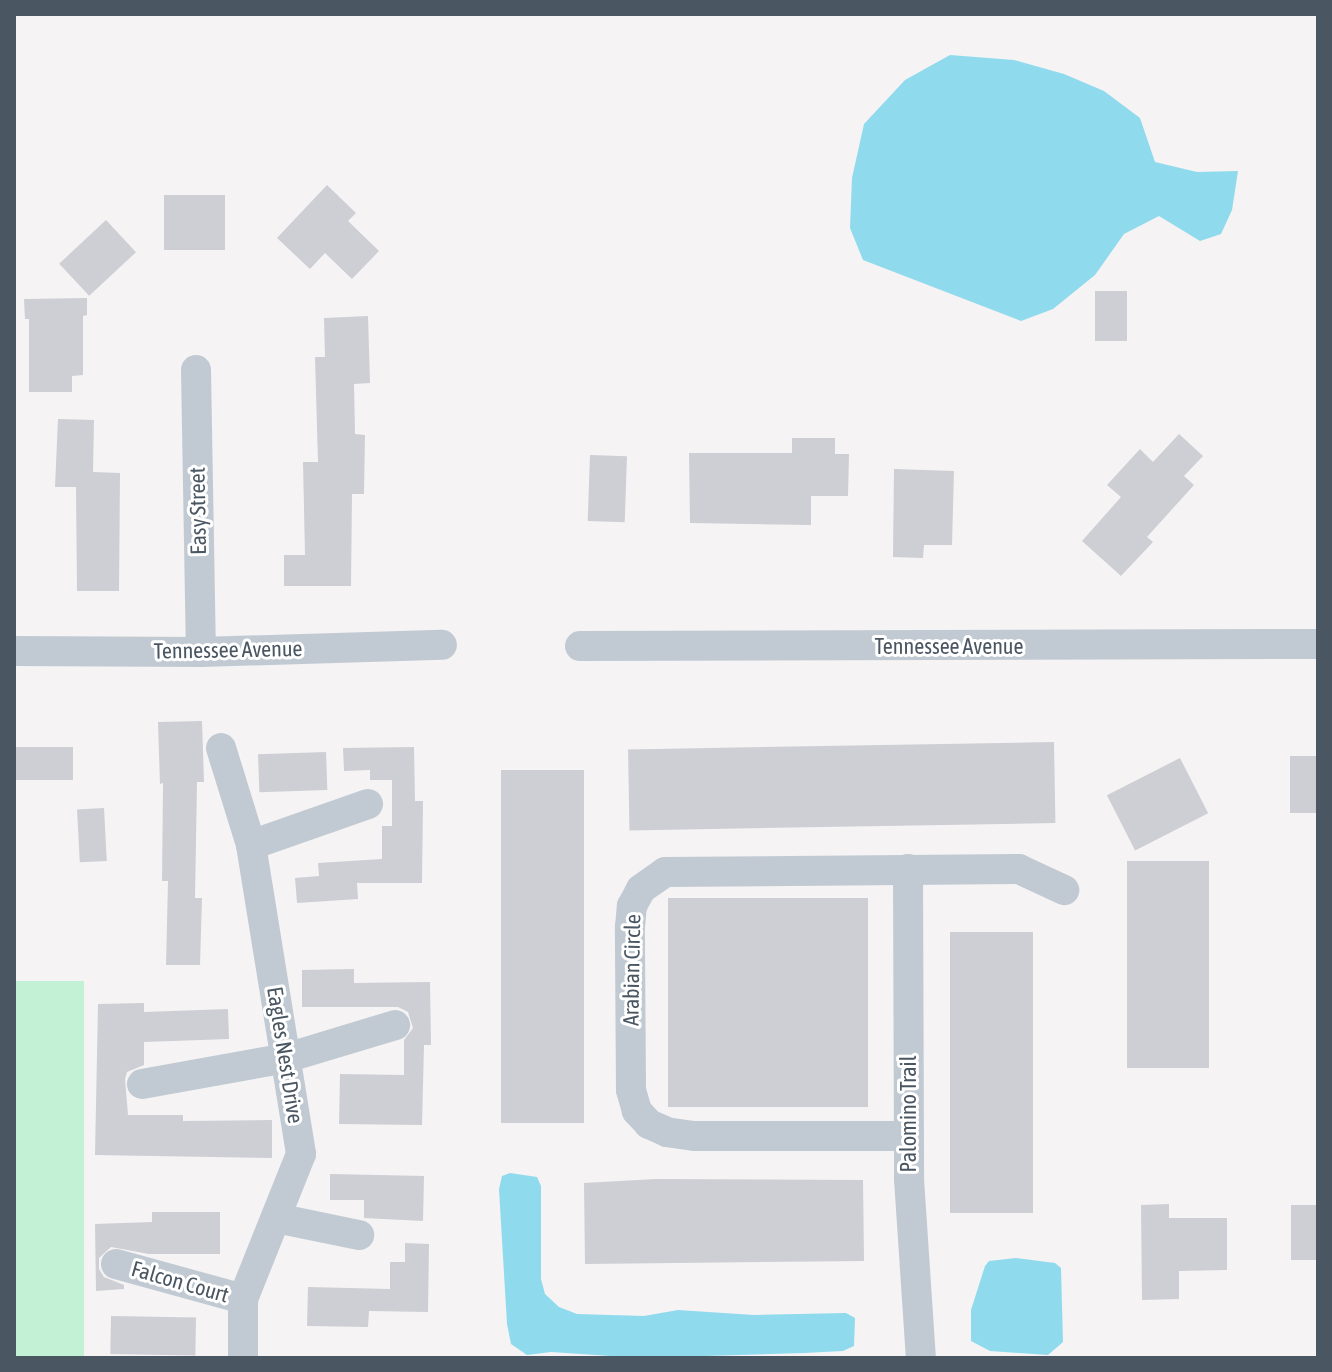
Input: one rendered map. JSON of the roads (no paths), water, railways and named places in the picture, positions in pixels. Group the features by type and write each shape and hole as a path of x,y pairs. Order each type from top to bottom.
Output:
{"street":[{"name":"Easy Street","path":"196,370 201,652"},
{"name":"Tennessee Avenue","path":"580,646 1318,644"},
{"name":"Tennessee Avenue","path":"14,651 201,652 442,645"},
{"name":"Eagles Nest Drive","path":"221,748 251,845 301,1154 243,1299 243,1358"},
{"path":"251,845 368,804"},
{"name":"Palomino Trail","path":"908,869 909,1136 921,1358"},
{"name":"Arabian Circle","path":"909,1136 694,1136 667,1132 649,1124 637,1111 631,1090 630,927 632,906 641,889 665,872 1019,869 1064,890"},
{"path":"142,1084 286,1058 395,1025"},
{"path":"276,1218 359,1235"},
{"name":"Falcon Court","path":"116,1264 243,1299"}],"water":[{"path":"950,55 1014,60 1064,74 1104,91 1140,118 1155,162 1197,172 1238,171 1232,210 1221,234 1200,241 1159,216 1124,234 1095,275 1053,309 1021,321 863,260 850,228 852,178 864,124 905,80"},
{"path":"510,1173 537,1177 541,1186 541,1279 545,1294 559,1307 577,1314 644,1316 678,1310 754,1315 846,1313 855,1318 854,1346 843,1351 640,1358 551,1352 527,1355 511,1344 507,1324 499,1189 502,1176"},
{"path":"1016,1258 1055,1263 1061,1268 1063,1342 1048,1355 990,1351 971,1341 971,1310 985,1266 989,1261"}]}
